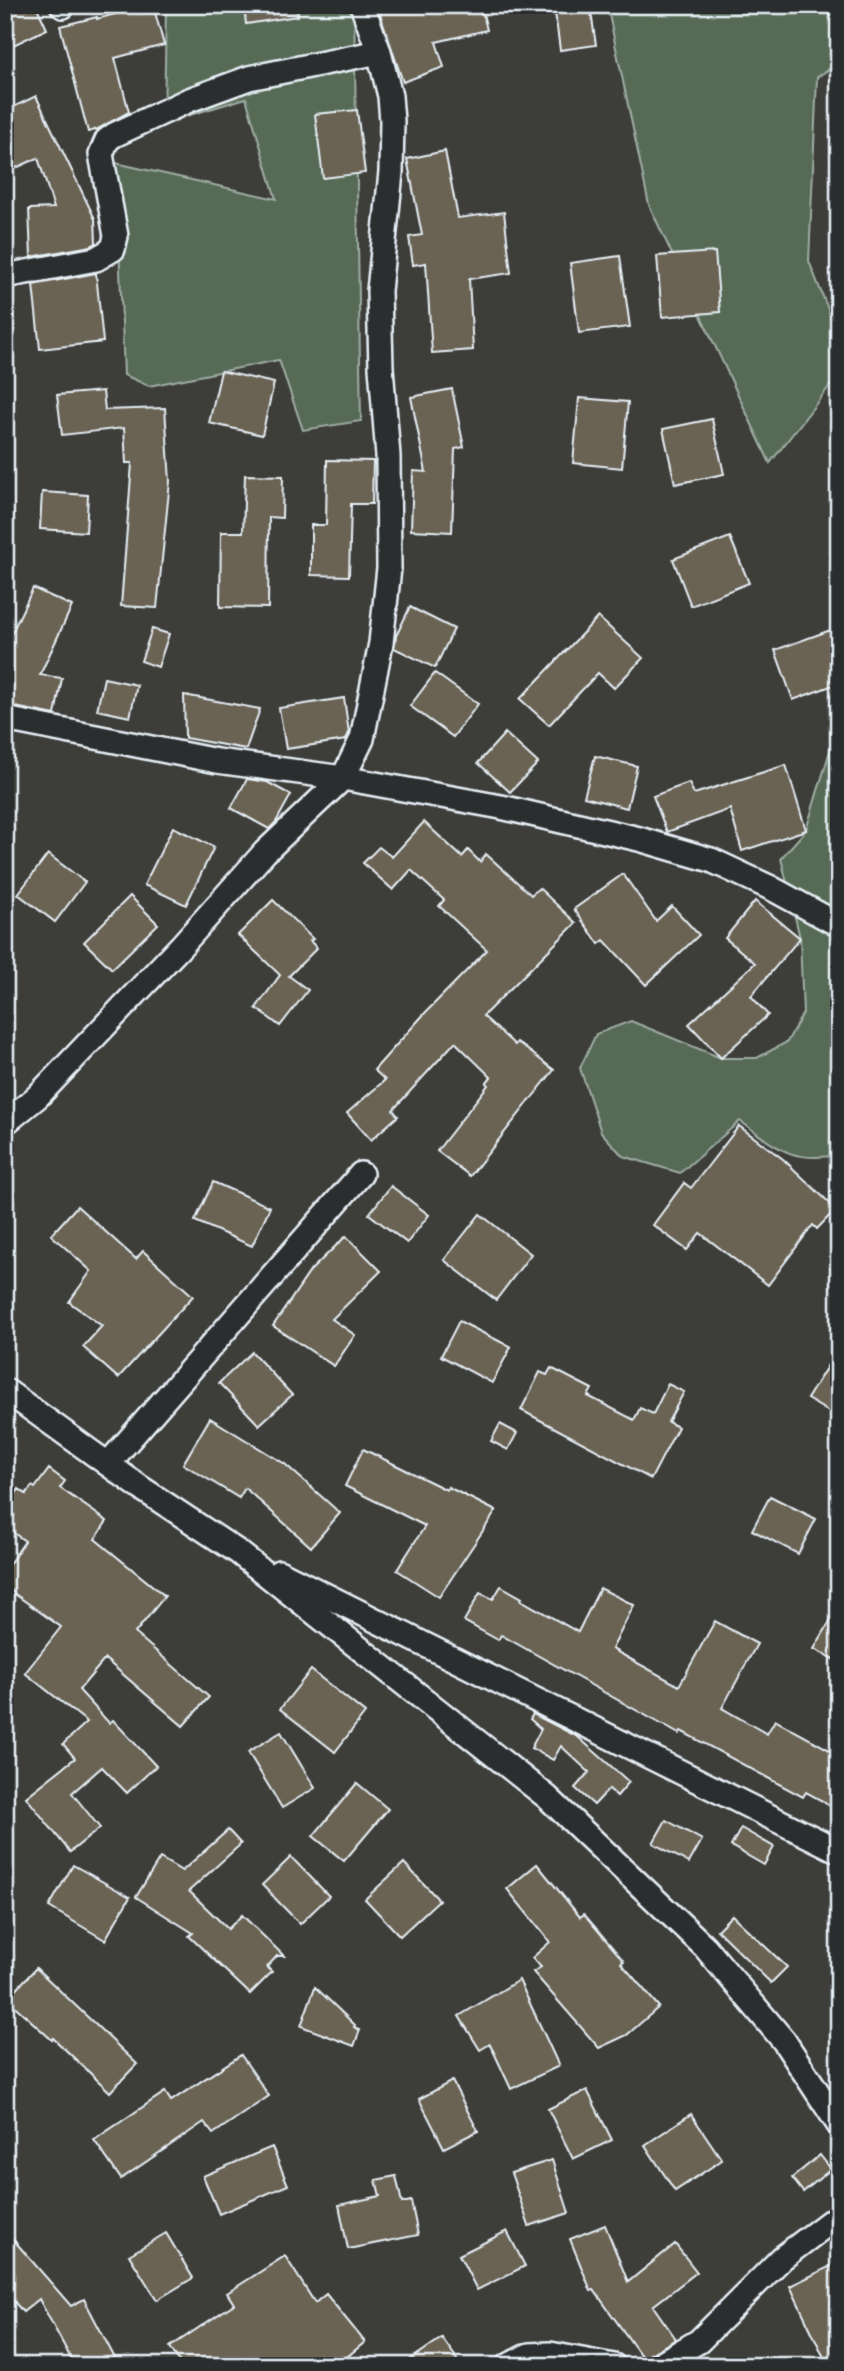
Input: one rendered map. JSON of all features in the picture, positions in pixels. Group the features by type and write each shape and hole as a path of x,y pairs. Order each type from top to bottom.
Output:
{"street":[{"path":"5,1123 37,1097 181,946 265,852 342,778 362,739 381,643 389,568 388,456 381,367 379,290 391,172 392,121 390,96 379,52 362,5"},
{"path":"5,276 96,259 113,249 116,236 101,154 107,140 123,129 189,100 249,78 379,52"},
{"path":"5,719 217,761 342,778 501,807 639,839 710,860 839,925"},
{"path":"108,1464 361,1174"},
{"path":"5,1390 108,1464 239,1552 547,1797 705,1947 784,2041 839,2125"},
{"path":"239,1552 839,1851"},
{"path":"657,2366 699,2341 782,2258 839,2215"},
{"path":"508,2366 529,2355 550,2354 614,2366"}],"green space":[{"path":"166,5 354,5 361,421 303,430 279,360 149,386 124,375 116,163 276,199 246,98 164,123"},
{"path":"607,5 839,5 839,63 817,77 809,261 839,337 839,374 770,463 649,205"},
{"path":"839,721 839,1155 796,1155 775,1146 740,1121 680,1173 623,1156 601,1132 580,1068 596,1034 631,1021 721,1058 757,1058 787,1042 803,1013 800,938 781,858 806,830"}],"building":[{"path":"5,5 36,5 47,29 5,49"},
{"path":"153,5 164,45 115,58 129,112 88,132 60,26"},
{"path":"244,5 297,5 298,16 246,24"},
{"path":"377,5 481,5 487,30 436,42 444,67 403,82"},
{"path":"554,5 590,5 596,45 560,50"},
{"path":"36,96 95,219 96,243 31,257 29,209 54,208 38,158 5,173 5,111"},
{"path":"357,110 365,173 323,178 315,114"},
{"path":"445,151 458,218 504,212 511,273 469,279 473,350 432,353 426,263 413,265 409,237 422,235 407,159"},
{"path":"715,252 720,312 662,317 657,256"},
{"path":"620,256 630,327 579,333 570,263"},
{"path":"96,273 103,342 40,349 33,285"},
{"path":"221,371 274,383 262,435 209,423"},
{"path":"452,389 464,447 455,449 452,532 411,530 413,471 426,472 411,397"},
{"path":"103,391 105,410 165,408 170,481 157,608 121,606 132,463 126,463 124,428 62,435 57,395"},
{"path":"579,398 628,402 622,468 573,463"},
{"path":"712,419 724,474 675,484 663,429"},
{"path":"327,460 373,461 372,504 351,504 349,576 311,575 311,525 326,525"},
{"path":"245,475 283,476 282,518 269,517 268,608 220,607 221,532 243,532"},
{"path":"42,492 88,495 86,532 40,529"},
{"path":"730,537 749,583 691,606 673,559"},
{"path":"33,588 72,606 40,675 62,678 55,715 5,705 5,672 9,649 5,647"},
{"path":"410,607 454,629 435,668 394,648 396,636"},
{"path":"598,617 643,658 614,688 598,673 549,725 520,699"},
{"path":"839,627 839,683 793,700 775,650"},
{"path":"152,629 169,634 158,667 141,661"},
{"path":"435,673 478,704 453,737 410,706"},
{"path":"104,678 137,685 130,717 97,710"},
{"path":"184,695 260,709 246,749 185,738"},
{"path":"344,698 349,733 346,740 286,749 279,708"},
{"path":"505,733 538,763 510,792 478,763"},
{"path":"595,756 637,766 627,808 584,797"},
{"path":"786,765 806,830 742,851 730,809 667,832 653,796 689,783 694,794"},
{"path":"247,779 267,782 291,795 269,829 231,808"},
{"path":"424,822 462,857 468,850 480,862 486,854 531,895 539,888 576,923 483,1016 515,1045 517,1042 554,1070 470,1176 437,1151 488,1085 486,1083 491,1077 455,1042 393,1110 398,1116 371,1140 347,1113 385,1080 374,1070 487,950 439,906 444,900 411,870 393,890 363,863 379,847 392,857"},
{"path":"173,827 214,847 186,905 144,885"},
{"path":"48,854 85,882 55,922 18,894"},
{"path":"623,874 656,921 672,906 699,935 646,985 604,940 599,944 574,909"},
{"path":"130,896 158,924 112,969 84,942"},
{"path":"273,900 313,939 310,941 317,948 289,976 308,990 280,1026 256,1008 280,975 238,935"},
{"path":"755,901 800,938 751,996 768,1015 721,1058 689,1024 755,963 725,938"},
{"path":"739,1126 783,1159 836,1209 817,1229 813,1225 768,1285 700,1233 687,1250 653,1225 684,1183 691,1188"},
{"path":"213,1182 270,1207 252,1246 195,1221"},
{"path":"391,1186 429,1215 407,1243 369,1214"},
{"path":"77,1206 136,1259 143,1251 193,1296 118,1378 83,1347 102,1326 69,1302 91,1271 51,1235"},
{"path":"480,1214 531,1254 496,1300 444,1260"},
{"path":"346,1236 381,1271 332,1319 355,1335 334,1366 273,1326 311,1270"},
{"path":"459,1321 511,1347 492,1383 441,1356"},
{"path":"839,1347 839,1418 807,1399"},
{"path":"252,1352 292,1395 259,1425 219,1383"},
{"path":"551,1368 592,1389 588,1396 634,1420 640,1408 653,1414 668,1384 684,1392 668,1422 678,1427 651,1479 521,1410 540,1372 547,1375"},
{"path":"210,1418 285,1464 340,1513 311,1547 245,1488 239,1498 183,1464"},
{"path":"500,1424 517,1433 508,1450 491,1441"},
{"path":"363,1449 496,1511 439,1597 397,1570 425,1526 345,1486"},
{"path":"49,1469 65,1481 60,1488 107,1521 95,1539 165,1596 135,1633 209,1697 183,1726 105,1659 79,1690 109,1723 113,1720 156,1766 127,1793 102,1767 72,1793 100,1828 70,1852 26,1797 75,1758 63,1744 87,1722 25,1673 61,1627 5,1587 5,1570 25,1541 5,1527 5,1509 19,1489 26,1494 32,1486 35,1488"},
{"path":"770,1496 816,1519 798,1554 752,1530"},
{"path":"501,1586 578,1632 600,1588 634,1605 612,1649 679,1686 715,1621 757,1644 722,1708 767,1734 775,1720 839,1755 839,1810 806,1792 803,1797 681,1731 679,1734 501,1635 498,1640 464,1621 480,1593 493,1599"},
{"path":"839,1606 839,1662 814,1649"},
{"path":"311,1670 365,1713 335,1752 280,1709"},
{"path":"533,1714 578,1737 629,1782 617,1796 609,1789 594,1805 575,1788 589,1772 561,1746 553,1760 531,1748 541,1729 530,1719"},
{"path":"281,1732 315,1788 282,1808 248,1752"},
{"path":"357,1783 388,1809 344,1861 313,1836"},
{"path":"666,1820 702,1840 689,1863 653,1843"},
{"path":"741,1828 774,1847 764,1865 731,1846"},
{"path":"228,1830 241,1844 189,1891 228,1929 242,1915 284,1956 277,1956 267,1967 272,1972 250,1994 189,1936 193,1933 136,1897 160,1858 182,1871"},
{"path":"291,1857 329,1896 300,1924 262,1885"},
{"path":"404,1863 439,1900 400,1936 365,1899"},
{"path":"537,1864 580,1917 584,1914 659,2007 627,2035 599,2048 533,1972 541,1967 532,1958 550,1942 507,1889"},
{"path":"73,1865 130,1897 105,1940 49,1907"},
{"path":"732,1915 787,1967 771,1983 717,1930"},
{"path":"36,1968 137,2064 110,2092 7,1999"},
{"path":"519,1980 559,2066 511,2089 490,2044 480,2050 459,2016"},
{"path":"315,1987 360,2030 354,2046 301,2026"},
{"path":"241,2055 269,2096 213,2134 204,2122 121,2179 94,2140 165,2092 171,2101"},
{"path":"452,2081 478,2131 444,2148 419,2099"},
{"path":"587,2090 612,2140 573,2159 548,2109"},
{"path":"691,2114 722,2160 675,2191 645,2145"},
{"path":"272,2147 288,2185 219,2214 203,2176"},
{"path":"820,2155 831,2169 803,2192 792,2178"},
{"path":"552,2160 569,2213 529,2226 511,2173"},
{"path":"396,2176 402,2203 411,2201 418,2235 348,2249 339,2205 380,2196 376,2180"},
{"path":"605,2225 628,2282 675,2244 697,2272 653,2306 676,2339 644,2360 594,2290 591,2291 570,2239"},
{"path":"5,2230 71,2306 84,2299 119,2366 75,2366 39,2299 23,2312 5,2291"},
{"path":"507,2231 525,2266 477,2290 459,2255"},
{"path":"166,2233 193,2278 157,2300 129,2255"},
{"path":"285,2256 315,2303 326,2294 365,2342 336,2366 329,2366 320,2355 307,2366 182,2366 170,2347 234,2304 227,2293"},
{"path":"839,2262 839,2366 828,2366 790,2286"},
{"path":"442,2338 462,2366 401,2366"}]}
